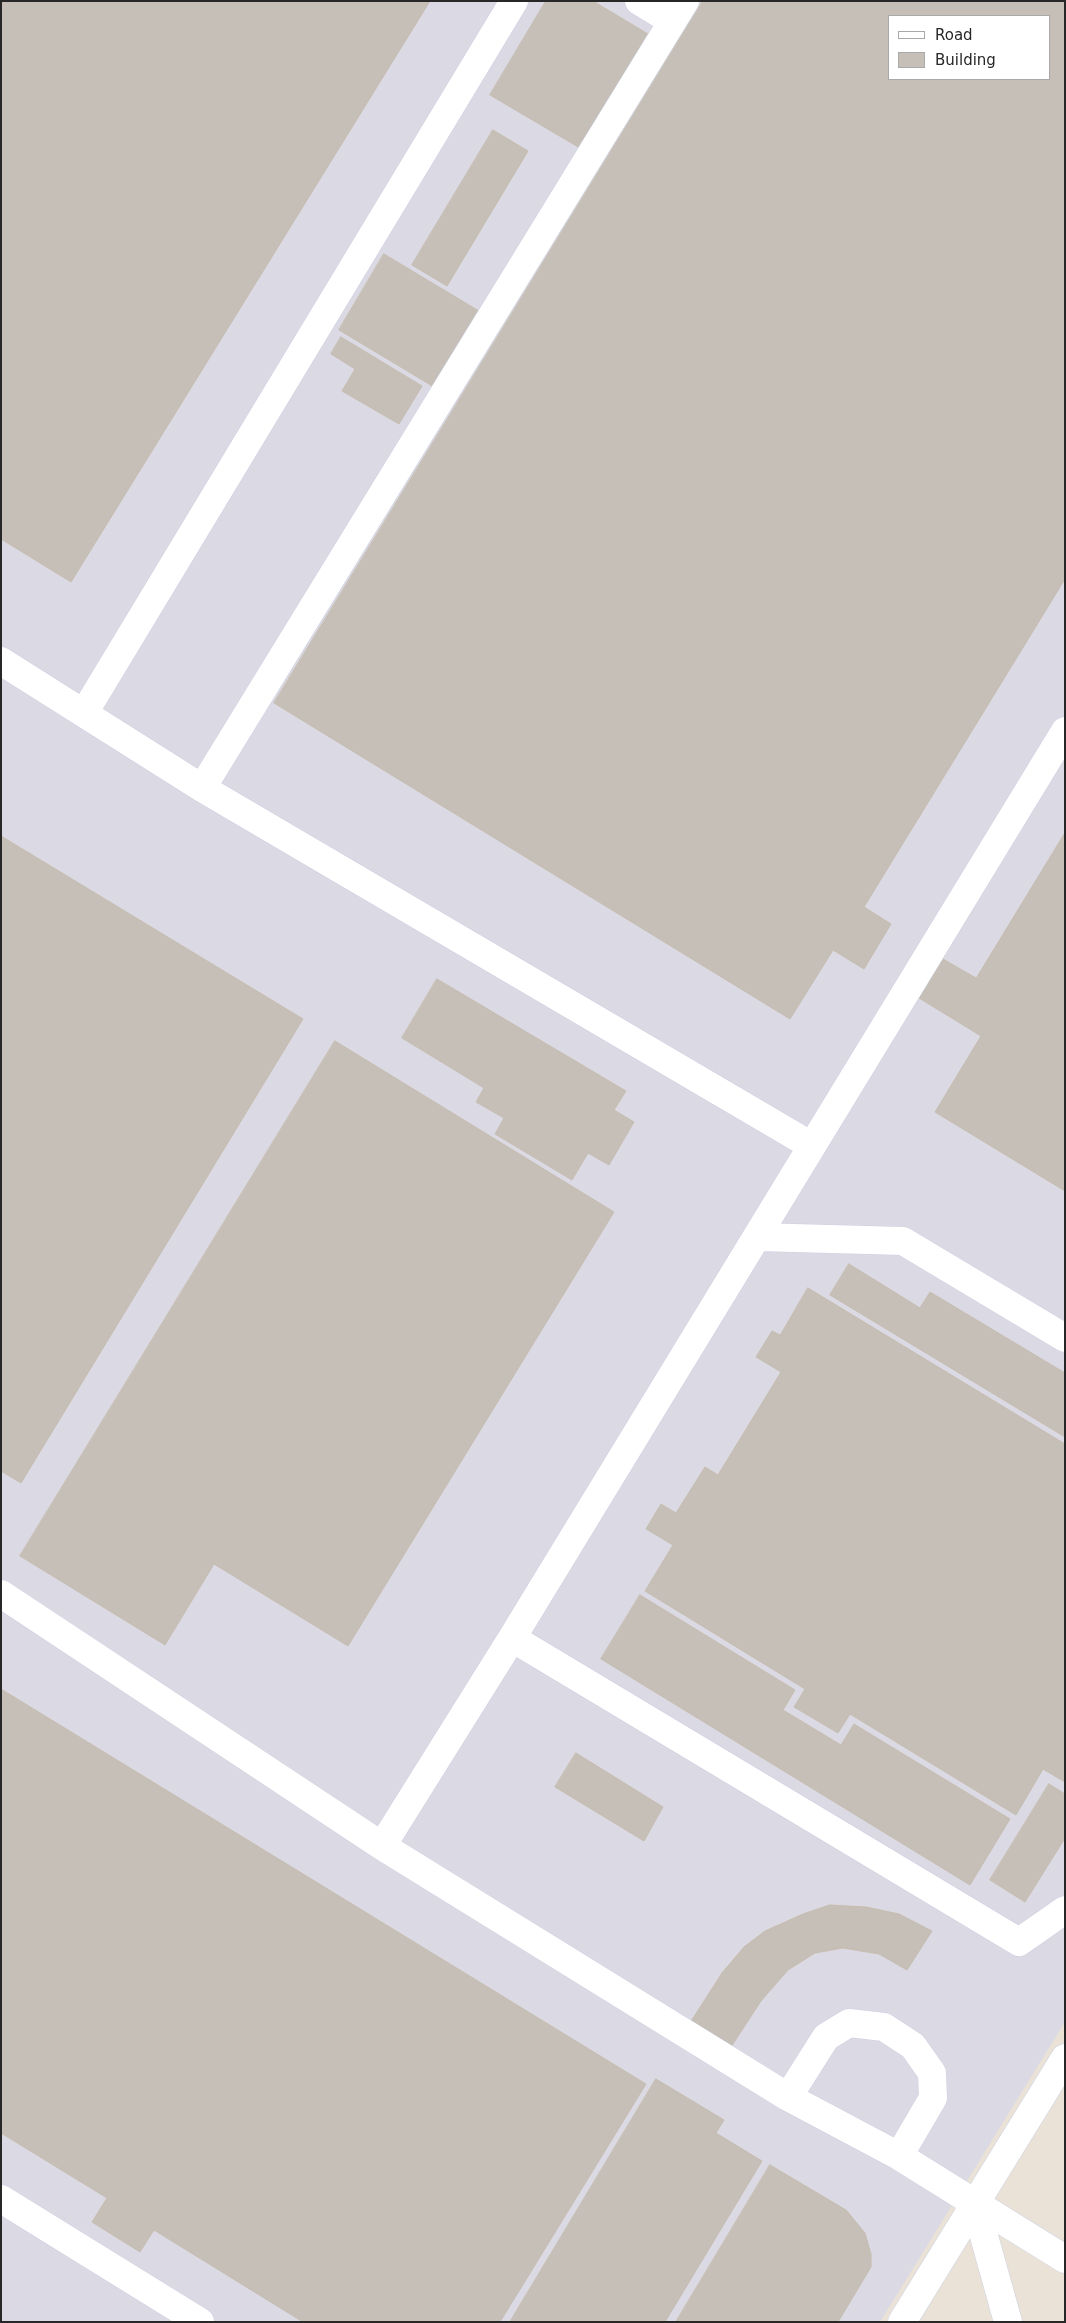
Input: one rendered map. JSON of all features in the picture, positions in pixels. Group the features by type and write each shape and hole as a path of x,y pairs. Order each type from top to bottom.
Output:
{"street":[{"path":"84,713 514,1"},
{"path":"202,788 679,11 639,1"},
{"path":"1,661 202,788 812,1146"},
{"path":"382,1846 512,1638 1065,731"},
{"path":"757,1237 903,1241 1065,1338"},
{"path":"1,1594 382,1846 788,2097 899,2156 1065,2259"},
{"path":"512,1638 1018,1942 1065,1910"},
{"path":"788,2097 826,2037 849,2023 884,2027 913,2046 932,2073 933,2098 899,2156"},
{"path":"902,2322 1065,2058"},
{"path":"1,2199 200,2322"},
{"path":"975,2204 1008,2322"}],"shaded area":[{"path":"1,1 1065,1 1065,2022 880,2322 1,2322"}],"building":[{"path":"1,1 430,1 71,582 1,539"},
{"path":"546,1 593,1 653,37 585,151 490,95"},
{"path":"703,1 1065,1 1065,579 864,907 891,924 864,969 833,950 790,1019 274,703"},
{"path":"493,130 528,151 447,286 412,265"},
{"path":"384,254 484,314 439,390 339,330"},
{"path":"341,337 422,386 399,424 342,391 355,369 331,354"},
{"path":"1065,833 1065,1191 935,1112 981,1036 919,998 943,959 976,978"},
{"path":"1,836 303,1019 21,1483 1,1471"},
{"path":"437,979 626,1091 614,1110 634,1122 609,1165 588,1153 572,1180 495,1134 504,1118 476,1102 484,1088 402,1038"},
{"path":"335,1041 614,1212 348,1646 214,1564 165,1645 20,1556"},
{"path":"849,1264 920,1308 930,1292 1065,1373 1065,1437 830,1295"},
{"path":"808,1288 1065,1444 1065,1782 1043,1769 1016,1815 850,1714 838,1733 794,1707 805,1689 645,1591 673,1545 646,1529 661,1504 676,1513 705,1467 718,1475 781,1372 756,1357 772,1331 780,1335"},
{"path":"640,1595 795,1690 783,1710 841,1745 854,1724 1010,1819 970,1885 601,1659"},
{"path":"1,1689 646,2084 500,2322 303,2322 154,2230 140,2252 92,2222 107,2198 1,2133"},
{"path":"576,1753 663,1807 644,1841 555,1787"},
{"path":"1049,1784 1065,1794 1065,1838 1025,1902 990,1880"},
{"path":"830,1905 866,1907 899,1914 932,1931 907,1970 879,1954 843,1948 815,1953 788,1970 761,2001 729,2050 688,2026 722,1973 744,1947 765,1931 803,1914"},
{"path":"656,2079 724,2120 716,2133 762,2161 665,2322 510,2322"},
{"path":"770,2165 846,2210 865,2233 871,2254 871,2267 838,2322 676,2322"}]}
